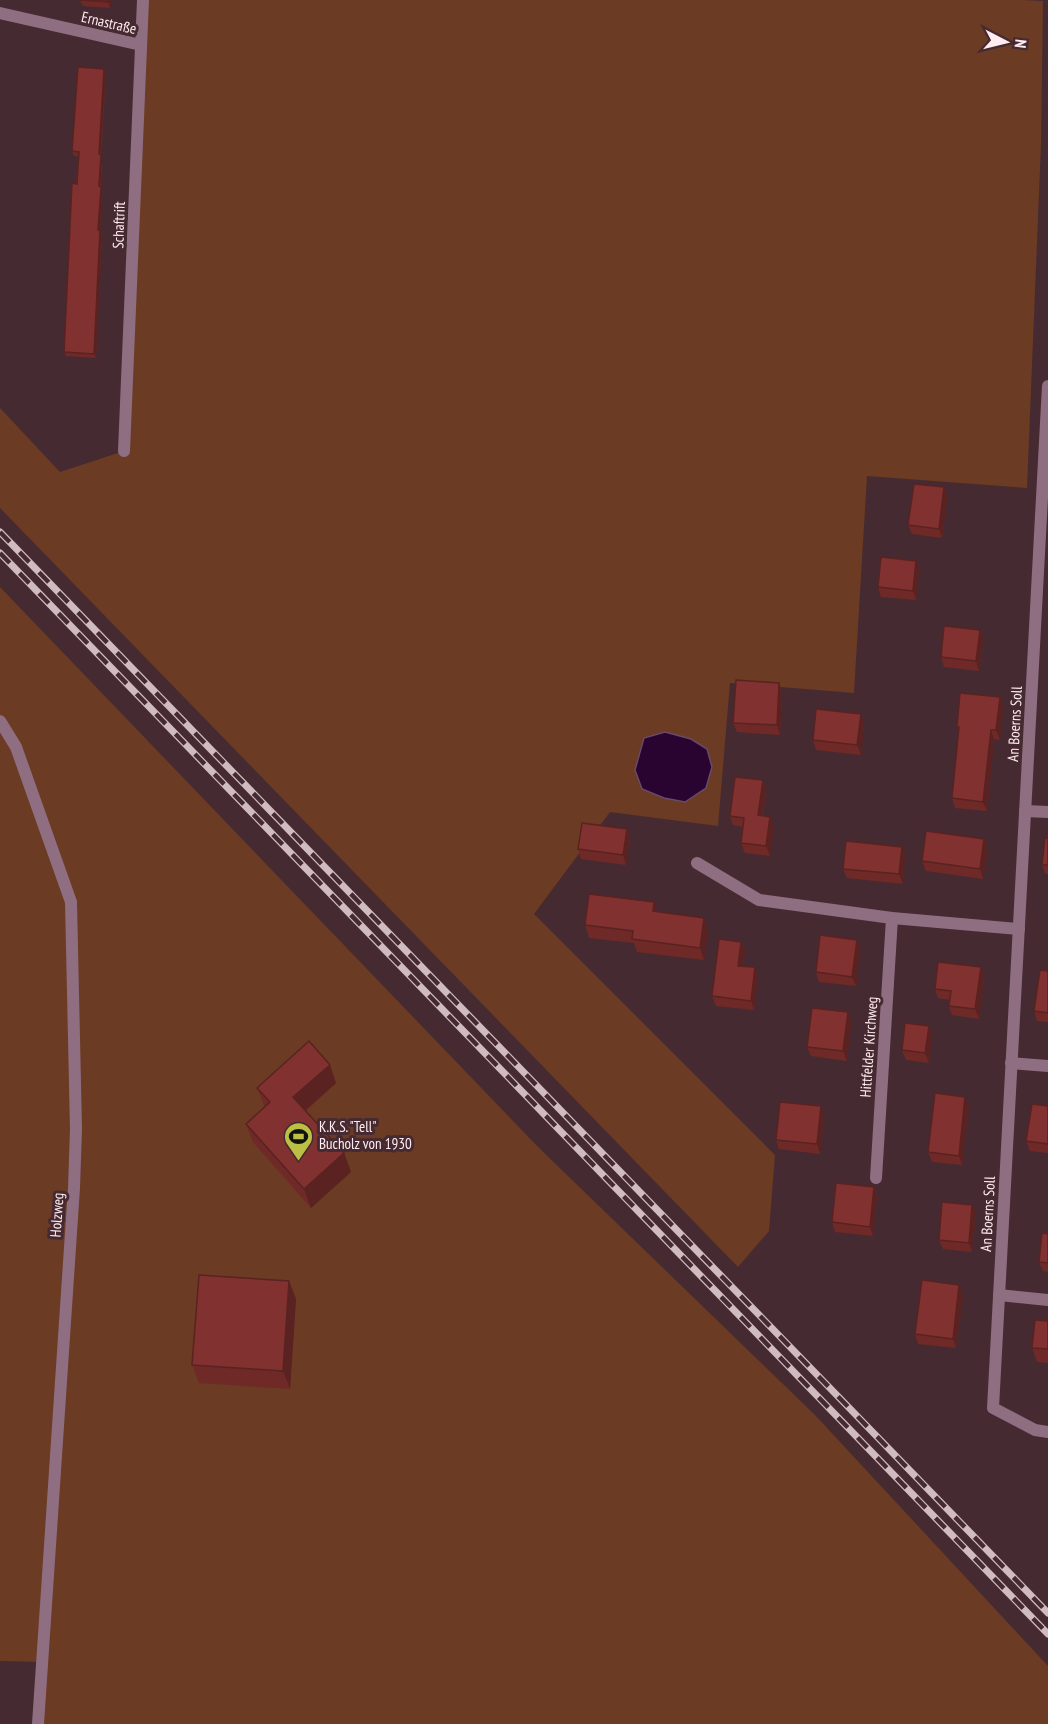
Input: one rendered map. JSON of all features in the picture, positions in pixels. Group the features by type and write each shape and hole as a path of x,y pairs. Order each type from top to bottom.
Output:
{"street":[{"name":"Schaftrift","path":"124,451 143,0"},
{"name":"Ernastraße","path":"0,13 141,45"},
{"name":"An Boerns Soll","path":"1048,386 993,1408 1035,1430 1048,1432"},
{"name":"Holzweg","path":"0,721 16,747 71,902 76,1129 74,1188 38,1724"},
{"path":"1025,811 1048,812"},
{"path":"697,863 759,900 892,918 1019,929"},
{"name":"Hittfelder Kirchweg","path":"876,1178 892,918"},
{"path":"1011,1063 1048,1066"},
{"path":"999,1295 1048,1300"}],"shaded area":[{"path":"143,0 1043,1 1041,144 1027,488 867,476 854,693 730,683 718,826 610,812 534,914 775,1155 769,1231 738,1267 0,508 0,408 60,472 124,451"},
{"path":"0,587 538,1147 815,1415 1048,1666 1048,1724 38,1724 42,1662 0,1661"},
{"path":"665,732 691,739 707,749 712,767 706,788 685,802 664,798 642,789 635,770 644,738"}],"building":[{"path":"80,0 108,0 108,2"},
{"path":"78,67 104,69 99,154 101,154 99,186 101,187 98,230 100,230 94,354 64,352 72,183 77,184 79,152 72,151"},
{"path":"914,484 944,487 939,529 908,525"},
{"path":"881,557 916,561 913,591 878,587"},
{"path":"944,626 980,630 976,661 941,657"},
{"path":"736,680 779,683 777,725 733,723"},
{"path":"960,693 1000,697 996,730 991,730 983,802 952,798"},
{"path":"816,709 861,714 857,745 813,740"},
{"path":"735,777 763,780 758,815 770,817 766,846 741,843 744,818 730,816"},
{"path":"582,823 627,829 623,855 578,849"},
{"path":"926,831 984,839 980,869 922,861"},
{"path":"1045,838 1048,838 1048,865 1042,865"},
{"path":"846,841 902,847 899,874 843,869"},
{"path":"589,894 654,902 653,911 704,918 700,948 632,939 633,931 585,925"},
{"path":"820,935 857,940 852,977 816,972"},
{"path":"719,939 741,942 738,966 755,967 751,1001 712,996"},
{"path":"938,962 981,967 975,1009 949,1006 951,991 935,989"},
{"path":"1040,970 1048,971 1048,1013 1034,1011"},
{"path":"812,1008 848,1012 843,1051 807,1047"},
{"path":"905,1023 929,1026 925,1053 902,1050"},
{"path":"309,1041 330,1065 293,1097 344,1153 304,1189 246,1124 270,1102 257,1088"},
{"path":"935,1093 965,1097 959,1156 928,1152"},
{"path":"780,1102 821,1106 817,1144 776,1140"},
{"path":"1032,1104 1048,1106 1048,1144 1026,1141"},
{"path":"836,1183 874,1187 870,1227 832,1222"},
{"path":"942,1202 972,1205 969,1243 939,1240"},
{"path":"1042,1233 1048,1234 1048,1263 1039,1262"},
{"path":"199,1275 289,1281 283,1371 192,1365"},
{"path":"922,1280 959,1285 953,1339 915,1334"},
{"path":"1035,1320 1048,1321 1048,1349 1032,1348"}],"railway":[{"path":"0,532 1048,1613"},
{"path":"0,553 1048,1634"}],"place":[{"name":"K.K.S. \"Tell\" Bucholz von 1930","path":"298,1162"}]}
